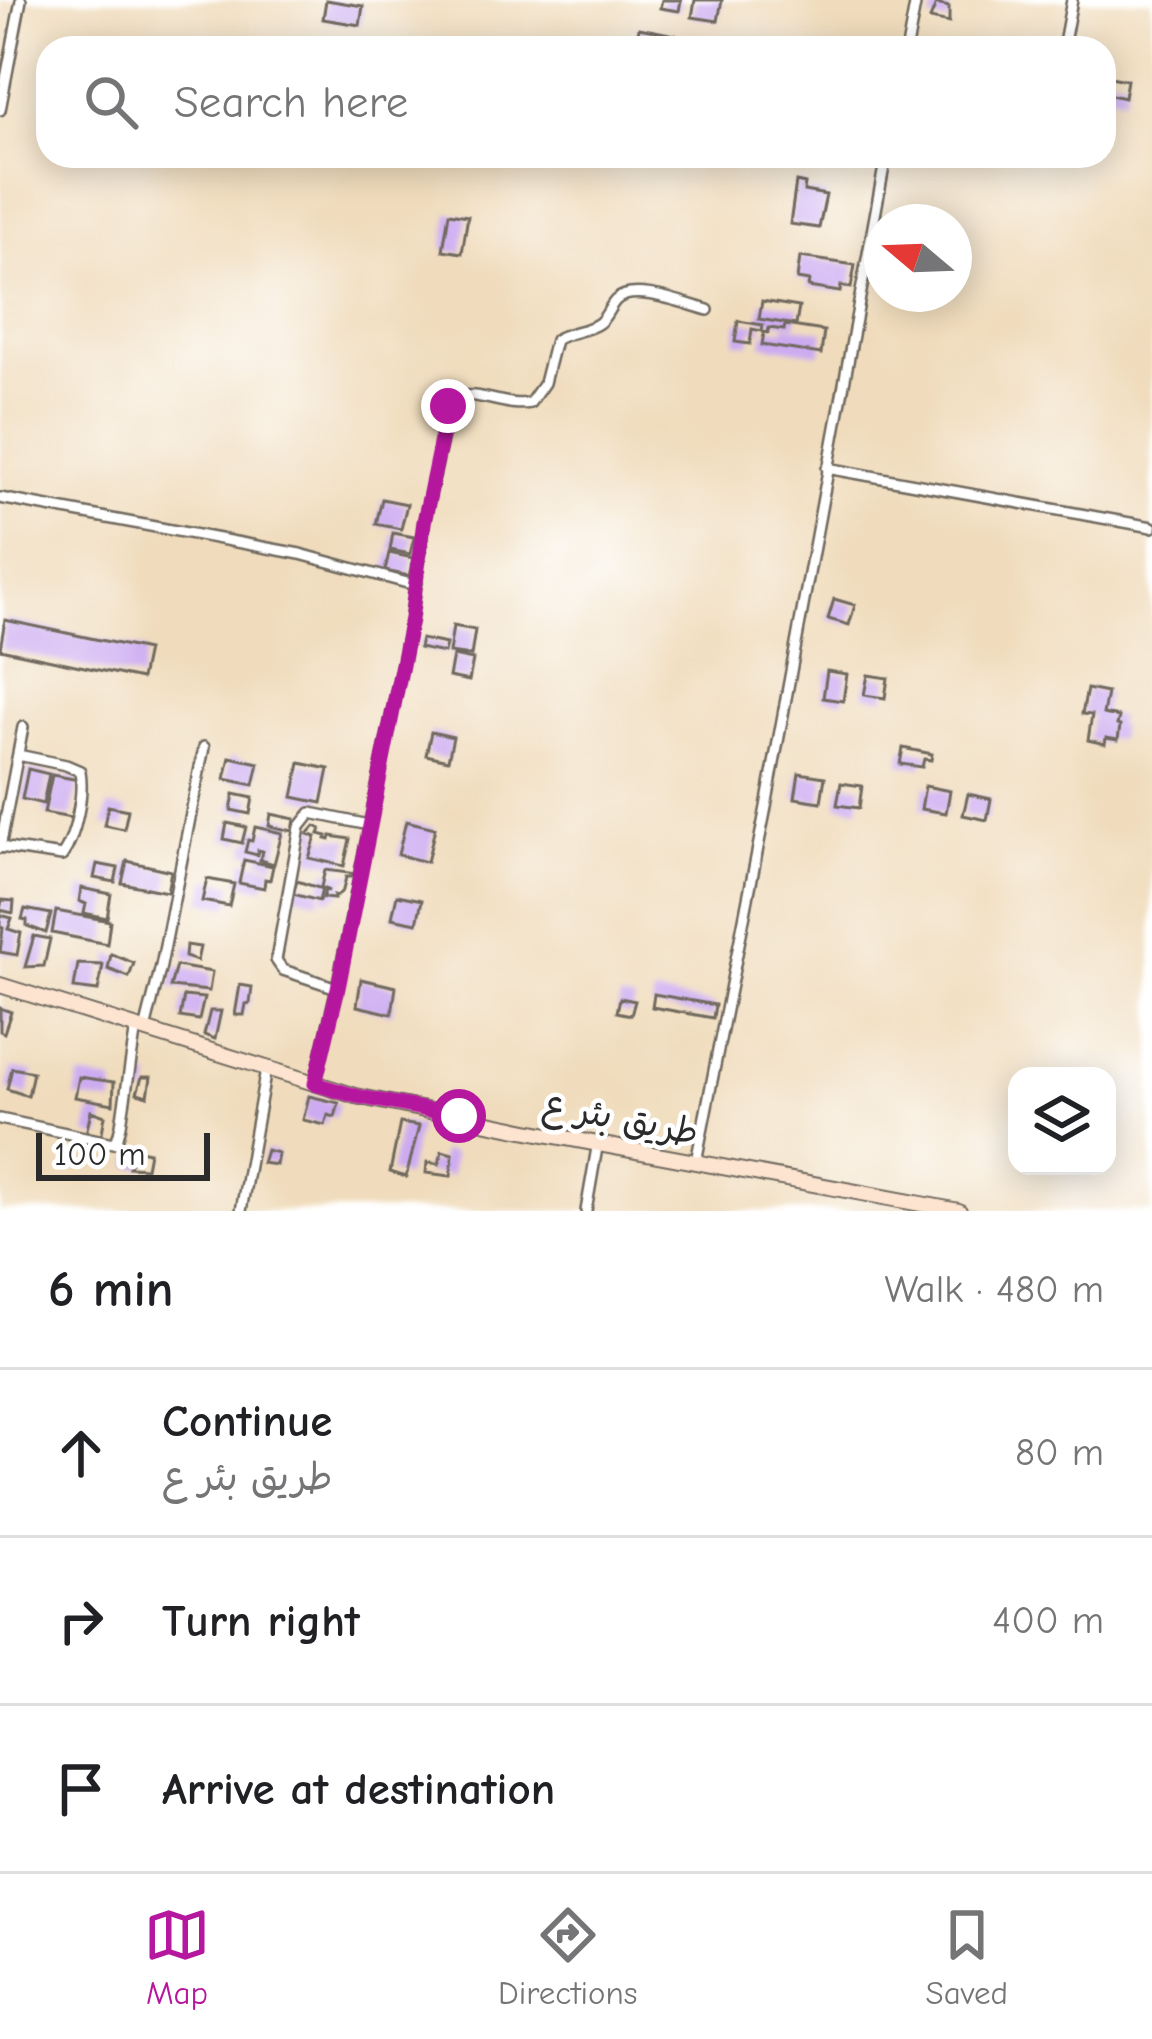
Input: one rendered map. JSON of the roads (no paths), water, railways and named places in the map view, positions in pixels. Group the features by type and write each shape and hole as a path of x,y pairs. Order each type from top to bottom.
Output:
{"street":[{"path":"0,110 21,0"},
{"path":"909,36 916,0"},
{"path":"1065,36 1072,0"},
{"path":"696,1162 884,168"},
{"path":"315,1084 338,988 417,583 424,522 452,399 462,394 517,405 530,403 544,383 555,340 601,322 611,304 625,294 649,294 708,310"},
{"path":"827,468 1152,526"},
{"path":"0,498 300,554 417,583"},
{"path":"18,755 80,771 70,843 62,856 0,848 23,727"},
{"path":"0,1119 113,1143 118,1137 141,1029 161,966 204,746"},
{"path":"338,988 283,970 276,960 300,827 311,813 369,824"},
{"name":"طريق بئر ع","path":"0,986 356,1096 959,1211"},
{"path":"241,1211 266,1069"},
{"path":"586,1211 598,1142"}]}
